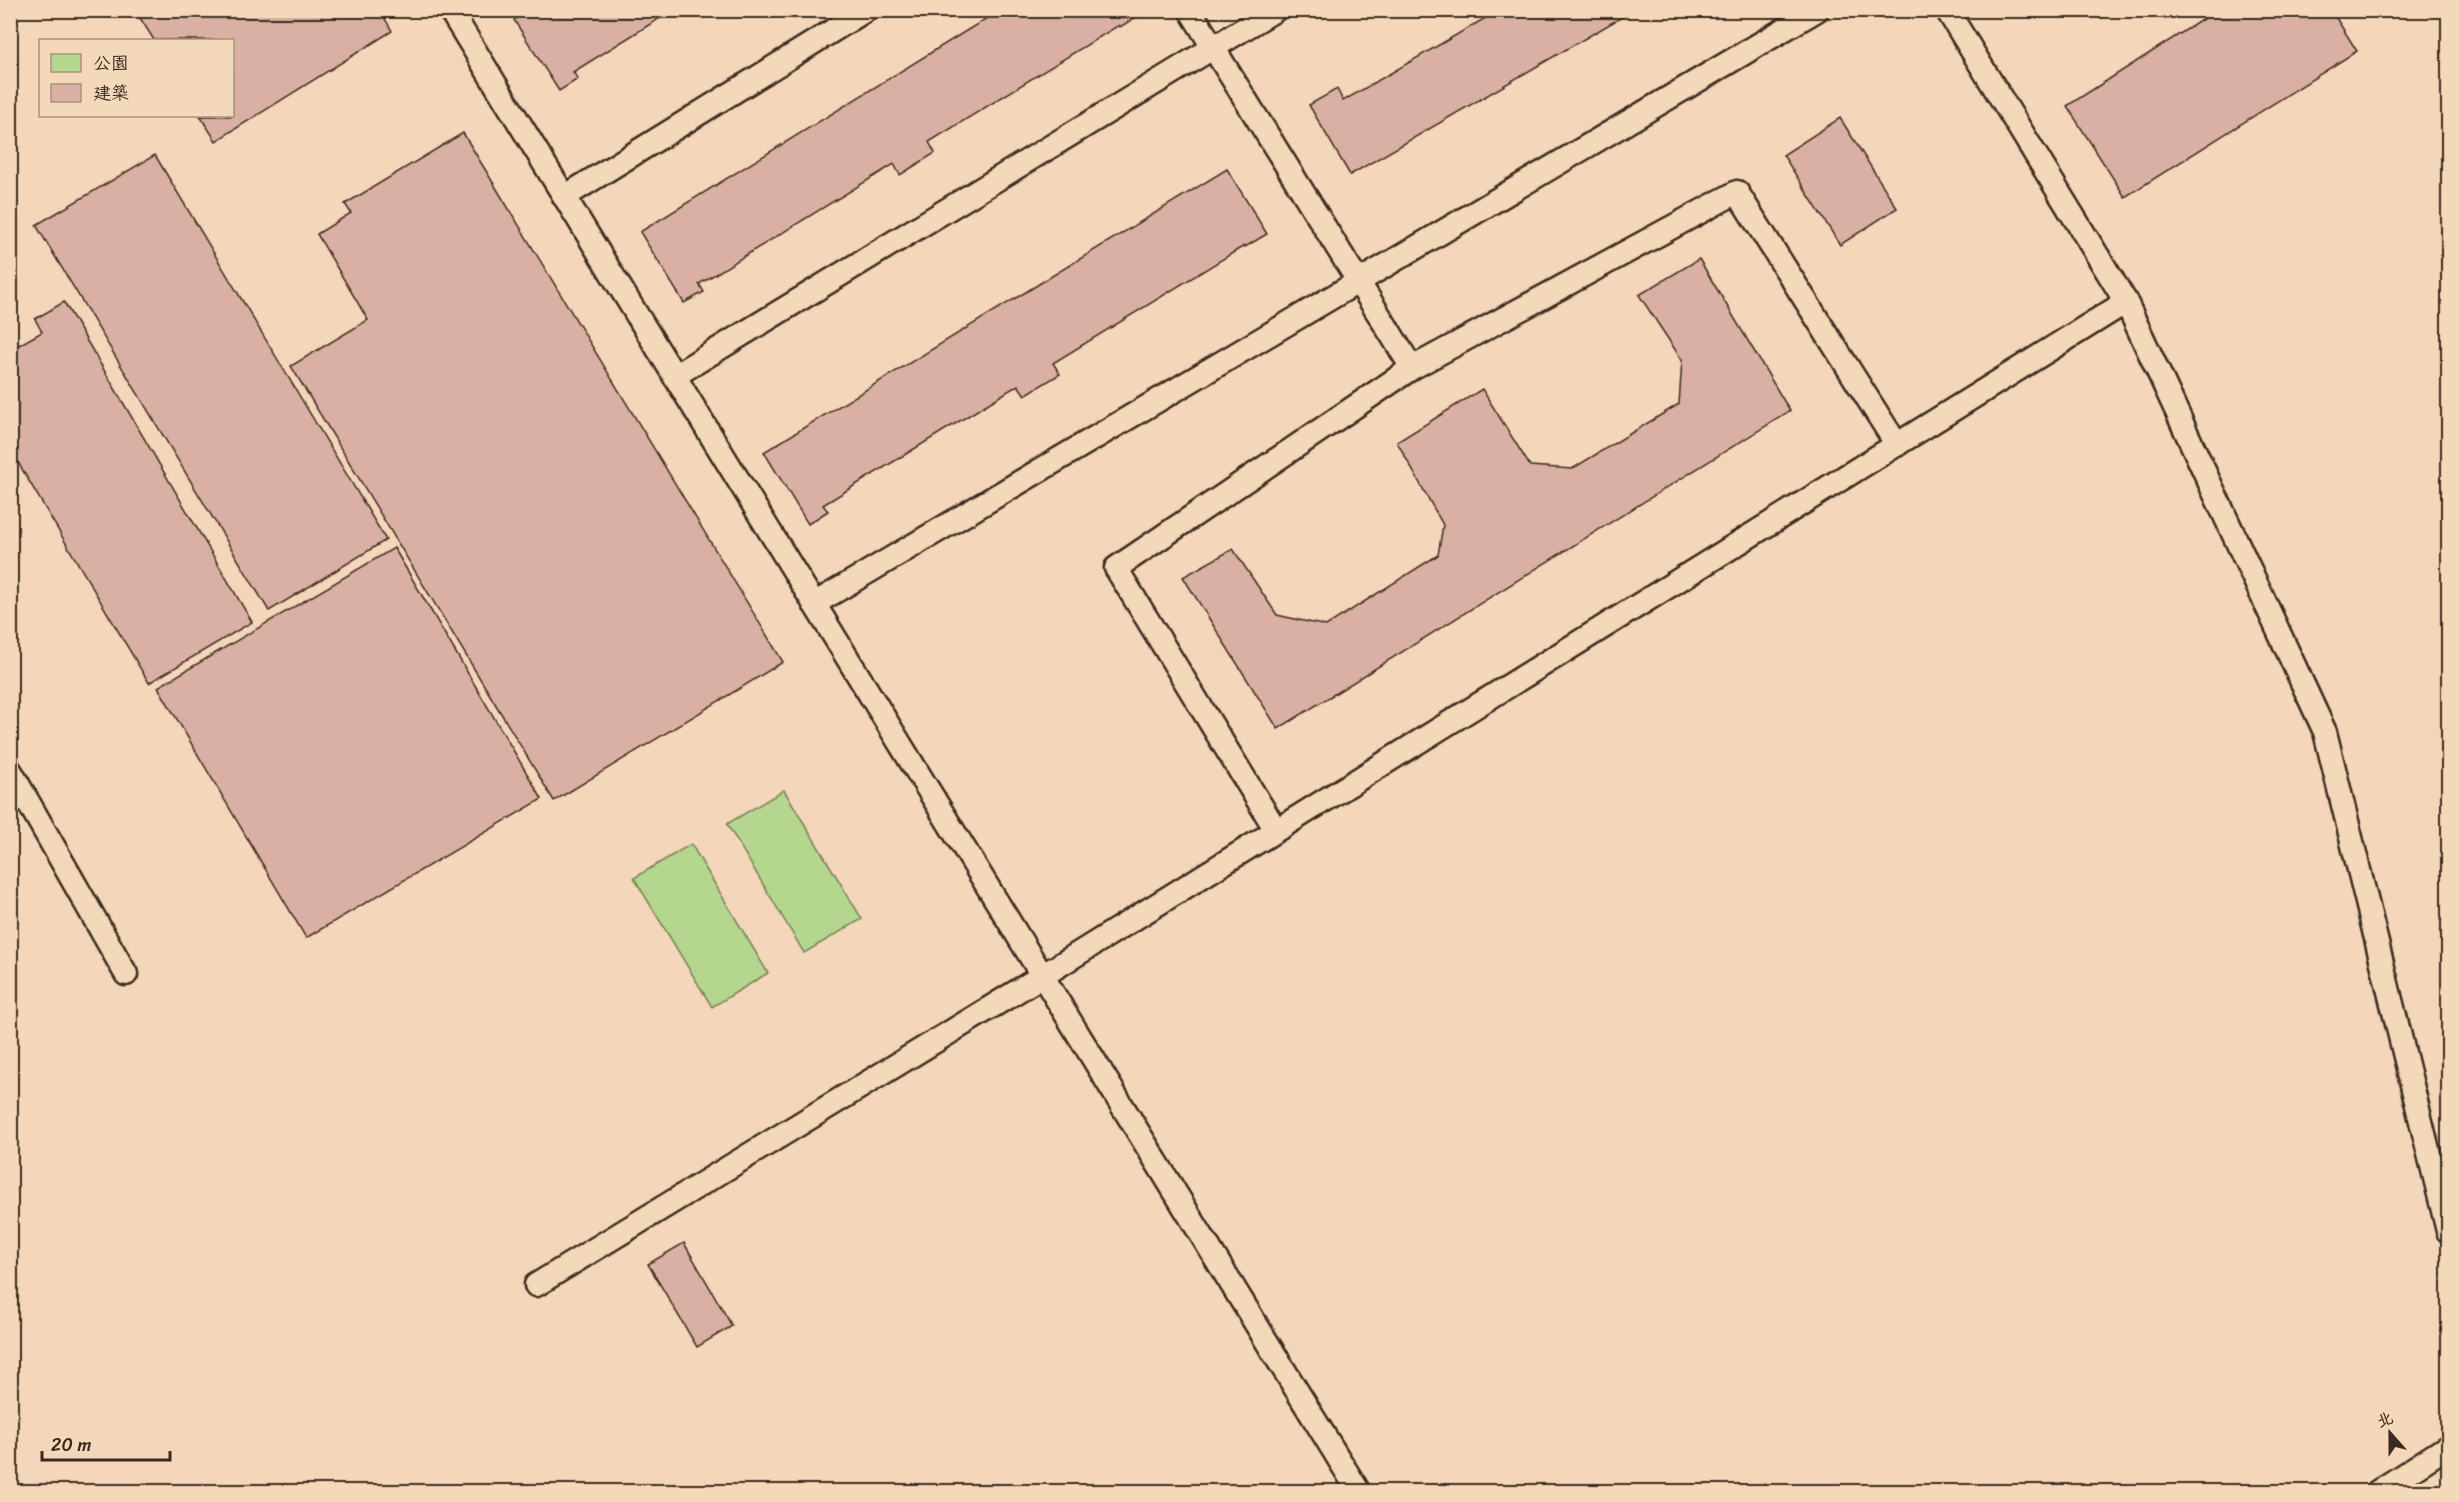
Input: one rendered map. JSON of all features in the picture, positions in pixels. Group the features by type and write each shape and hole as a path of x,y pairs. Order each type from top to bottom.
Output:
{"lane":[{"path":"450,10 1359,1491"},
{"path":"564,196 866,10"},
{"path":"1190,10 1412,368"},
{"path":"674,376 1275,10"},
{"path":"814,604 1817,10"},
{"path":"1947,10 2126,302 2325,732 2448,1231"},
{"path":"1276,830 1116,568 1412,368 1737,192 1897,445"},
{"path":"536,1285 1042,975 2126,302"},
{"path":"10,770 126,974"},
{"path":"2378,1491 2448,1446"}],"green space":[{"path":"784,790 862,919 804,953 727,824"},
{"path":"691,844 768,973 712,1007 634,878"}],"building":[{"path":"135,10 380,10 392,31 216,141 201,117 234,117 234,39 153,39"},
{"path":"529,10 673,10 573,72 578,79 559,91 514,20"},
{"path":"1000,10 1141,10 1143,13 1120,27 1119,25 929,142 935,153 900,175 894,164 699,284 704,292 684,303 640,232"},
{"path":"1499,10 1634,10 1350,175 1309,105 1337,89 1343,101"},
{"path":"2217,10 2331,10 2357,51 2125,197 2067,106"},
{"path":"1840,118 1897,208 1840,245 1783,155"},
{"path":"463,133 783,662 554,801 291,366 368,320 317,234 351,213 345,204"},
{"path":"155,155 386,540 269,611 36,225"},
{"path":"1227,169 1267,234 1053,363 1060,374 1025,395 1018,385 823,505 828,511 808,524 764,452"},
{"path":"1699,259 1790,411 1278,729 1183,577 1233,549 1277,615 1326,626 1438,555 1443,525 1397,442 1482,389 1530,466 1572,469 1679,404 1682,360 1639,295"},
{"path":"64,302 252,622 149,683 10,449 10,350 42,332 35,319"},
{"path":"394,548 542,799 306,938 158,687"},
{"path":"684,1243 732,1326 697,1347 648,1264"}]}
